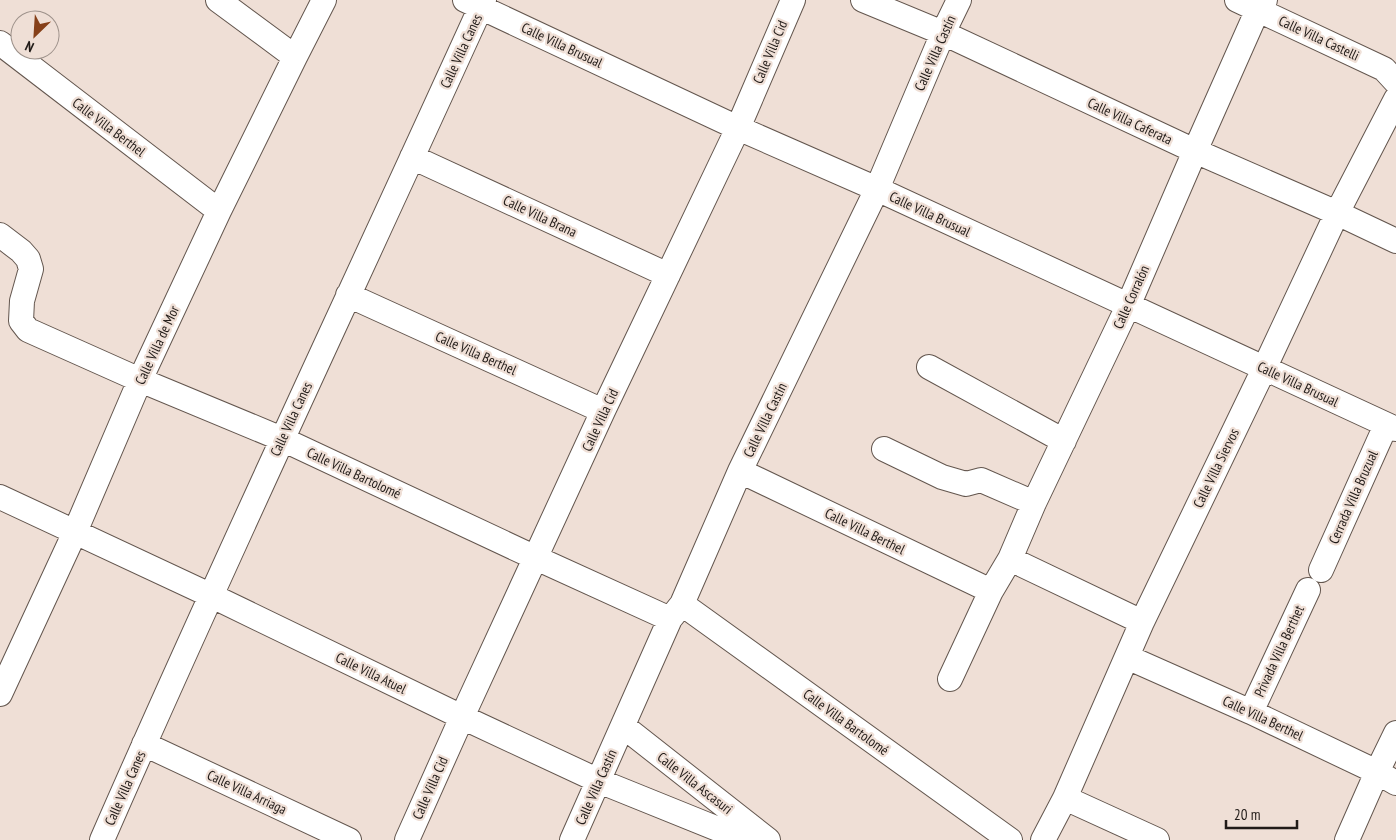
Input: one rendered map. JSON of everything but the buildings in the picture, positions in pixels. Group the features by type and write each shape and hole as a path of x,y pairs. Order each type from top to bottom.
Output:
{"street":[{"path":"218,0 295,57"},
{"name":"Calle Villa de Mor","path":"0,694 75,532 140,380 219,211 324,0"},
{"name":"Calle Villa Cid","path":"407,840 603,411 738,128 792,0"},
{"name":"Calle Villa Caferata","path":"863,0 943,34 1195,151 1396,241"},
{"name":"Calle Villa Castín","path":"572,840 740,471 877,189 959,0"},
{"name":"Calle Villa Brusual","path":"477,2 738,128 877,189 1391,427"},
{"name":"Calle Villa Canes","path":"102,840 282,439 412,157 477,2"},
{"name":"Calle Villa Castelli","path":"1253,3 1384,69 1396,82"},
{"name":"Calle Corralón","path":"950,679 991,591 1010,559 1034,502 1128,306 1195,151 1253,3"},
{"name":"Calle Villa Berthel","path":"0,43 219,211"},
{"name":"Calle Villa Siervos","path":"1043,840 1064,798 1142,622 1337,213 1396,98"},
{"name":"Calle Villa Brana","path":"412,157 668,275"},
{"name":"Calle Villa Bartolomé","path":"0,235 21,251 28,259 30,269 22,301 21,320 28,330 140,380 282,439 536,558 676,611 1010,840"},
{"name":"Calle Villa Berthel","path":"348,295 603,411"},
{"path":"930,367 1064,441"},
{"name":"Cerrada Villa Bruzual","path":"1321,570 1391,427"},
{"path":"884,449 942,477 966,484 981,480 1034,502"},
{"name":"Calle Villa Berthel","path":"740,471 991,591"},
{"name":"Calle Villa Atuel","path":"0,497 212,596 462,717 599,780 745,840"},
{"path":"1010,559 1142,622"},
{"name":"Privada Villa Berthet","path":"1251,712 1308,590"},
{"name":"Calle Villa Berthel","path":"1128,657 1251,712 1386,777"},
{"name":"Calle Villa Ascasuri","path":"623,726 768,840"},
{"path":"1347,840 1386,777 1396,733"},
{"name":"Calle Villa Arriaga","path":"144,744 350,840"},
{"path":"1064,798 1157,840"}]}
